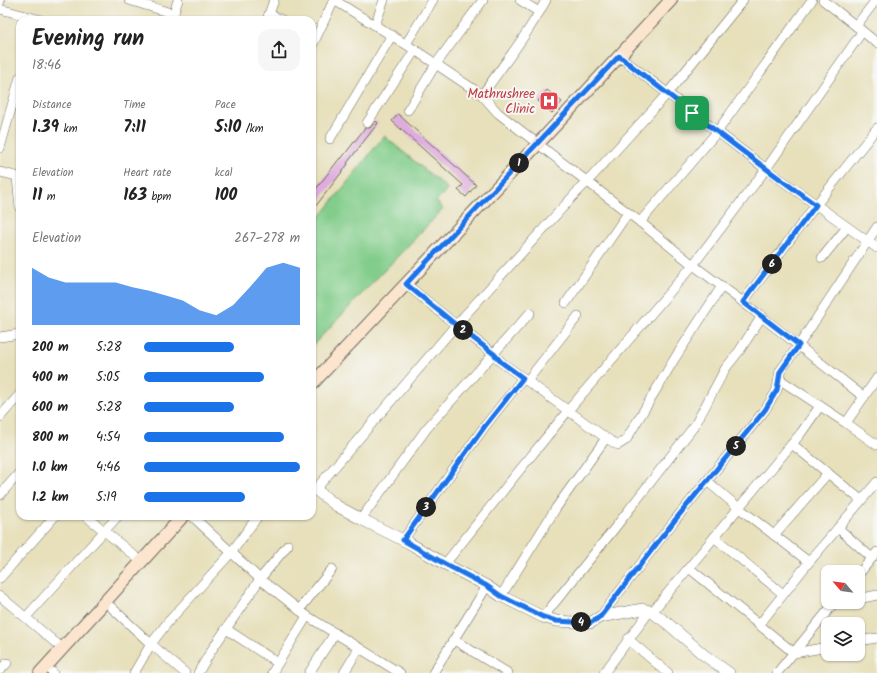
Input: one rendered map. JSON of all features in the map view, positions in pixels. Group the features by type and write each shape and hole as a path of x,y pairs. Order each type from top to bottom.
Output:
{"main road":[{"path":"316,380 406,284 663,0"},
{"path":"316,370 619,56 671,0"},
{"path":"49,673 63,649 179,520"},
{"path":"49,673 111,607 188,520"}],"street":[{"path":"131,0 171,16"},
{"path":"173,16 178,0"},
{"path":"268,16 274,0"},
{"path":"316,33 334,0 406,44 482,95 498,113 640,222 693,266 762,316 864,397"},
{"path":"375,26 384,0"},
{"path":"406,44 433,0"},
{"path":"408,110 436,64 483,0"},
{"path":"520,0 539,12"},
{"path":"482,95 518,45 546,0"},
{"path":"316,486 456,325 667,94 743,0"},
{"path":"640,222 717,132 812,0"},
{"path":"823,0 877,43"},
{"path":"445,564 568,411 693,266 766,169 859,29 876,0"},
{"path":"0,9 24,16"},
{"path":"330,139 392,35"},
{"path":"367,123 415,50"},
{"path":"619,56 766,169 877,248"},
{"path":"0,148 16,91"},
{"path":"743,302 816,205 877,128"},
{"path":"0,172 16,176"},
{"path":"566,303 628,213"},
{"path":"822,258 847,227"},
{"path":"600,617 675,520 765,410 777,390 780,372 877,227"},
{"path":"406,284 494,354 501,362 606,438 618,445 626,440 675,358 722,286"},
{"path":"360,519 427,428 530,313"},
{"path":"403,540 485,426 578,316"},
{"path":"543,617 695,425 725,369 740,350 762,316"},
{"path":"0,337 16,335"},
{"path":"846,423 877,378"},
{"path":"779,379 877,445"},
{"path":"0,417 16,399"},
{"path":"604,673 628,639 650,612 689,568 802,433 820,406"},
{"path":"501,596 556,508 606,438"},
{"path":"792,444 861,500"},
{"path":"774,536 828,473"},
{"path":"0,495 16,477"},
{"path":"707,481 774,536 809,562"},
{"path":"760,625 809,562 877,482"},
{"path":"316,490 336,506 403,540 487,586 501,596 543,617 556,621 590,623 600,617 643,609 667,623 704,655 729,673"},
{"path":"0,578 51,520"},
{"path":"91,520 142,562"},
{"path":"26,617 114,520"},
{"path":"196,520 260,579 299,610 359,648 387,670 400,673"},
{"path":"134,673 168,622 231,553 255,520"},
{"path":"838,528 874,555 865,566"},
{"path":"714,537 783,594"},
{"path":"198,673 260,579 288,545"},
{"path":"689,568 794,653 821,648"},
{"path":"299,610 332,569"},
{"path":"433,673 487,586"},
{"path":"865,598 877,595"},
{"path":"0,596 63,649"},
{"path":"111,607 185,673"},
{"path":"777,673 832,609"},
{"path":"272,673 307,616"},
{"path":"226,629 278,663"},
{"path":"309,673 335,633"},
{"path":"865,640 877,638"},
{"path":"628,639 668,673"},
{"path":"454,640 508,673"},
{"path":"344,673 359,648"},
{"path":"0,670 7,663"}],"green space":[{"path":"384,136 448,189 436,201 443,209 316,342 316,222"}],"building":[{"path":"547,90 562,102 552,113 538,101"},
{"path":"398,114 476,185 466,197 458,190 463,185 392,121"},
{"path":"376,121 378,123 316,206 316,189 365,128 370,128"}],"place":[{"name":"Mathrushree Clinic","path":"549,101"}],"route":[{"path":"619,56 692,113 816,205 743,302 799,345 780,372 777,390 765,410 675,520 600,617 590,623 556,621 543,617 501,596 487,586 403,540 485,426 523,378 501,362 494,354 406,284 619,56"}]}
